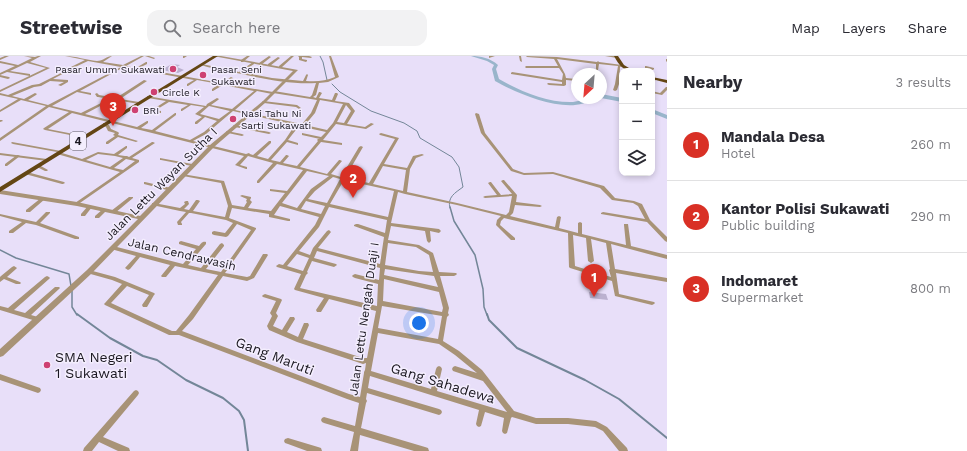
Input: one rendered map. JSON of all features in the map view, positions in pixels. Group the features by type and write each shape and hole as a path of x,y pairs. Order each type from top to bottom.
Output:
{"highway":[{"name":"4","path":"0,191 26,173 215,56"},
{"path":"616,57 620,66 625,68"},
{"path":"655,79 666,81"}],"street":[{"path":"0,61 8,56"},
{"path":"25,56 36,58"},
{"path":"0,75 40,56"},
{"path":"66,56 257,90 333,101 349,105 353,111 345,124"},
{"path":"100,62 111,56"},
{"path":"133,56 154,58"},
{"path":"0,140 49,106 143,56"},
{"path":"215,56 296,70 287,80"},
{"path":"242,61 249,56"},
{"path":"280,67 293,56"},
{"path":"300,56 311,57"},
{"path":"300,56 300,59 306,61"},
{"path":"202,65 287,80 318,83 326,80 332,80 337,77 330,56"},
{"path":"520,56 522,61"},
{"path":"527,56 581,60 620,66 615,90"},
{"path":"581,60 582,56"},
{"path":"606,56 616,57"},
{"path":"260,64 270,57"},
{"path":"240,72 255,58"},
{"path":"269,65 279,58"},
{"path":"544,65 536,62 556,58"},
{"path":"549,84 563,86 564,80 556,58"},
{"path":"9,96 47,81 87,60"},
{"path":"0,61 19,66"},
{"path":"0,93 49,68 28,62"},
{"path":"597,68 598,62"},
{"path":"136,69 146,63"},
{"path":"608,64 608,69"},
{"path":"526,67 560,67"},
{"path":"546,70 554,71 555,67"},
{"path":"60,68 81,70"},
{"path":"139,74 146,70"},
{"path":"8,71 35,80"},
{"path":"102,73 108,75"},
{"path":"512,73 571,80"},
{"path":"0,75 8,78"},
{"path":"304,82 307,75"},
{"path":"213,90 231,78"},
{"path":"188,85 197,79"},
{"name":"Jalan Lettu Wayan Sutha I","path":"0,354 36,319 89,272 192,165 287,80"},
{"path":"40,81 67,81 60,85"},
{"path":"117,99 145,81"},
{"path":"7,83 14,85"},
{"path":"311,98 314,95 318,83"},
{"path":"247,88 252,84"},
{"path":"229,90 235,86"},
{"path":"655,93 661,94 667,88"},
{"path":"190,141 205,133 218,120 257,90"},
{"path":"76,91 90,94"},
{"path":"0,93 82,114 107,123 138,128 370,185 457,204 667,257"},
{"path":"294,96 298,93"},
{"path":"303,125 313,113 320,93"},
{"path":"25,100 35,94"},
{"path":"97,94 98,96 138,103"},
{"path":"333,101 336,94"},
{"path":"148,97 231,110 328,131"},
{"path":"0,111 21,99"},
{"path":"217,99 197,114 218,120"},
{"path":"160,112 153,111 168,101"},
{"path":"264,102 297,106 299,108"},
{"path":"82,114 103,103"},
{"path":"182,110 191,104"},
{"path":"298,167 335,123 345,104"},
{"path":"71,112 45,129 84,137"},
{"path":"152,132 175,114"},
{"path":"477,114 483,133 512,170 524,174 553,173 600,186 616,199 639,204 648,221 667,240"},
{"path":"196,123 205,116"},
{"path":"138,128 147,122"},
{"path":"358,127 363,122"},
{"path":"107,123 109,130 117,133 115,135 117,136"},
{"path":"335,123 367,128 372,124"},
{"path":"269,160 286,141 298,124"},
{"path":"235,126 269,133"},
{"path":"13,130 20,133"},
{"path":"228,132 242,135"},
{"path":"8,134 14,135"},
{"path":"303,134 341,144"},
{"path":"370,185 397,138 381,134"},
{"path":"107,143 117,136 136,141"},
{"path":"286,141 297,144"},
{"path":"255,156 270,142"},
{"path":"13,143 60,153 122,172"},
{"path":"111,168 153,143"},
{"path":"115,155 126,147"},
{"path":"305,273 282,267 314,230 361,147"},
{"path":"239,152 244,148"},
{"path":"77,204 138,161 115,155 97,153 82,160"},
{"path":"0,154 47,160"},
{"path":"246,168 237,164 248,154"},
{"path":"405,193 408,169 414,156 422,155"},
{"path":"6,165 18,156"},
{"path":"258,182 278,162 287,156"},
{"path":"161,159 192,165"},
{"path":"298,209 307,200 313,190 330,175 340,161"},
{"path":"381,165 408,169"},
{"path":"38,166 46,170"},
{"path":"272,213 306,169"},
{"path":"26,173 63,182"},
{"path":"183,175 223,182 230,206 227,219"},
{"path":"503,181 515,195"},
{"path":"145,183 169,189"},
{"path":"490,183 500,196"},
{"path":"272,190 288,192"},
{"path":"0,191 77,204 142,218"},
{"name":"Jalan Lettu Nengah Duaji I","path":"354,451 366,390 367,372 380,303 381,279 389,221 396,191"},
{"path":"485,197 515,195"},
{"path":"512,239 498,224 499,220 511,213 515,195"},
{"path":"242,196 249,198 248,201 250,202 245,208"},
{"path":"113,212 131,198"},
{"path":"28,211 43,199"},
{"path":"307,200 427,230 439,231"},
{"path":"180,224 179,222 198,201"},
{"path":"180,210 187,204 186,202"},
{"path":"513,203 540,206"},
{"path":"154,204 227,219 254,229 179,332"},
{"path":"279,204 321,216"},
{"path":"230,206 272,213 272,216 288,220"},
{"path":"83,215 90,207"},
{"path":"97,217 105,210"},
{"path":"37,224 48,213"},
{"path":"603,213 648,221"},
{"path":"0,215 37,224 77,238"},
{"path":"558,229 559,217"},
{"path":"11,232 26,221"},
{"path":"214,233 226,235 236,222"},
{"path":"580,223 580,235"},
{"path":"356,225 387,238 417,246 429,252 432,256 446,308 446,315 440,342"},
{"path":"626,225 628,248"},
{"path":"427,230 429,241"},
{"path":"329,232 315,249 297,289 378,309"},
{"path":"570,232 572,267 613,279"},
{"path":"588,237 591,261"},
{"path":"181,243 200,248"},
{"path":"184,266 204,243"},
{"path":"608,243 617,296 652,303"},
{"path":"202,270 222,245"},
{"name":"Jalan Cendrawasih","path":"113,248 174,264 247,279 252,277 265,256"},
{"path":"315,249 384,265 438,275 454,274"},
{"path":"296,252 334,265"},
{"path":"128,268 139,255"},
{"path":"164,276 174,264"},
{"path":"1,278 14,268"},
{"path":"612,270 667,280"},
{"path":"89,272 113,278 152,294 146,305"},
{"path":"355,276 381,279 440,290"},
{"path":"1,278 18,283"},
{"path":"10,310 47,278"},
{"name":"Gang Maruti","path":"125,284 108,304 171,333 179,332 349,398 364,400"},
{"path":"26,316 57,288"},
{"path":"265,296 278,300 272,313 275,316 270,327 321,348 363,361 369,360"},
{"path":"319,310 327,296"},
{"path":"380,303 446,315"},
{"path":"0,308 36,319"},
{"path":"284,333 292,319"},
{"path":"299,340 306,325"},
{"path":"375,330 440,342 467,360 487,379 510,415 504,431"},
{"path":"434,392 439,369"},
{"path":"455,369 487,379"},
{"name":"Gang Sahadewa","path":"367,372 483,408 536,421 568,421 596,424 610,434 624,451"},
{"path":"0,377 38,390"},
{"path":"366,390 439,412"},
{"path":"87,451 136,393"},
{"path":"479,424 483,408"},
{"path":"324,420 348,429 358,429 425,451"},
{"path":"98,438 126,451"},
{"path":"288,440 318,451"}],"building":[{"name":"Pasar Umum Sukawati","path":"172,64 180,65 177,67 184,70 178,73 161,70"},
{"path":"589,292 606,294 608,300 590,298"}],"waterway":[{"path":"320,56 327,80"},
{"path":"473,56 489,60 496,65 494,69 497,80 505,85 544,99 571,103"},
{"path":"332,84 340,92 371,111 404,123 417,131 420,138 452,157 459,167 463,187 451,198 449,204 450,208"},
{"path":"607,97 619,99"},
{"path":"655,112 667,117"},
{"path":"450,207 454,221 475,255 483,289 484,307 487,315"},
{"path":"0,250 16,258 69,274 71,286"},
{"path":"72,290 72,307 77,315"},
{"path":"77,314 110,338 143,356 157,360 186,380 223,398 239,411 244,420 248,451"},
{"path":"487,314 489,320 517,348 585,380 619,399 667,438"}],"place":[{"name":"Pasar Umum Sukawati","path":"173,69"},
{"name":"Pasar Seni Sukawati","path":"203,75"},
{"name":"Circle K","path":"154,92"},
{"name":"BRI","path":"135,110"},
{"name":"Nasi Tahu Ni Sarti Sukawati","path":"233,119"},
{"name":"Indomaret","path":"113,126"},
{"name":"Kantor Polisi Sukawati","path":"353,198"},
{"name":"Mandala Desa","path":"594,297"},
{"name":"SMA Negeri 1 Sukawati","path":"47,365"}]}
